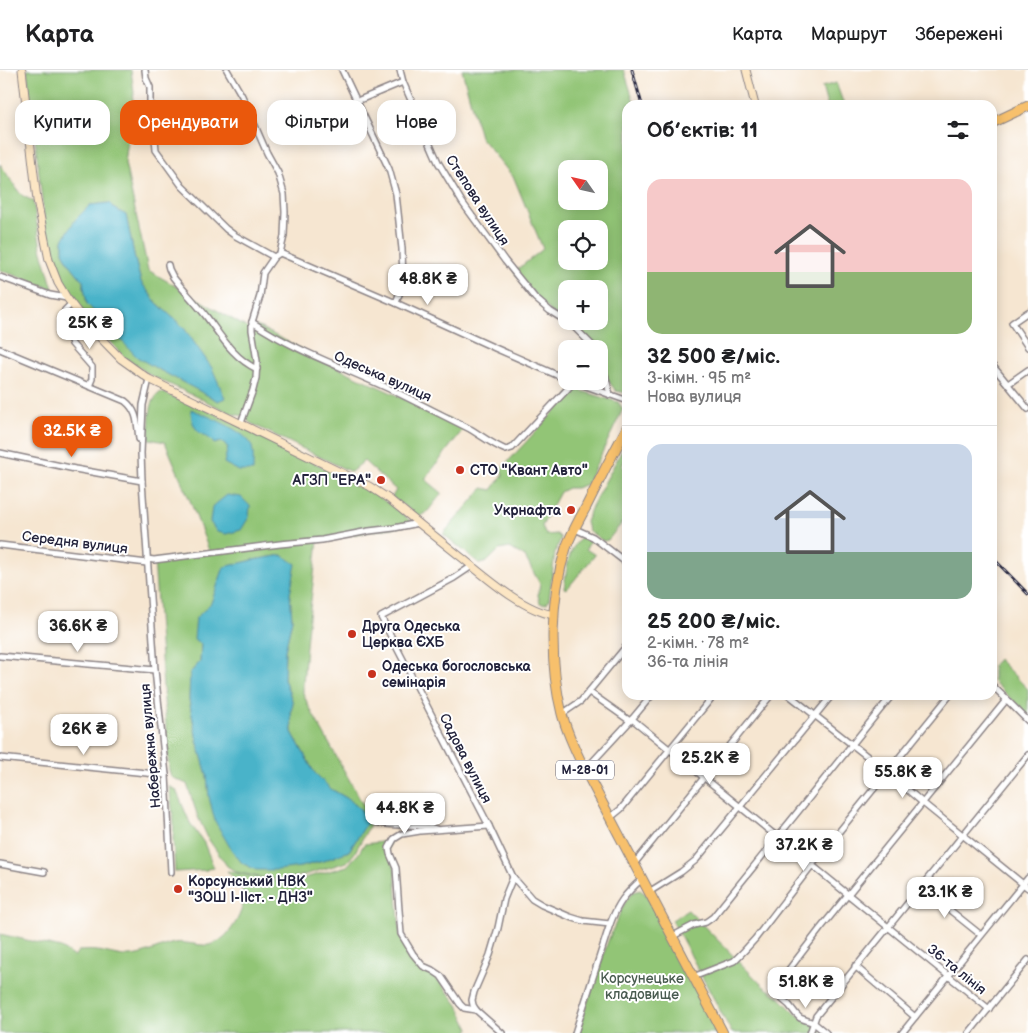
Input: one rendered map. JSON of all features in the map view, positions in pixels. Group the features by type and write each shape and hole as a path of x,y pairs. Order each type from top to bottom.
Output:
{"highway":[{"path":"997,121 1028,106"},
{"name":"М-28-01","path":"622,438 575,529 561,566 552,642 556,683 562,714 572,743 723,1033"}],"street":[{"path":"22,70 37,200 49,260 58,283 69,301 86,323 121,359 149,379 369,486 522,603 554,615"},
{"path":"145,70 150,86 150,104 156,150 182,186 226,229 274,257"},
{"path":"227,70 242,96 278,173 284,194 285,212 284,236 280,253 274,257 263,274 260,296 252,322 257,369 253,390 241,423"},
{"path":"342,70 357,100"},
{"name":"Степова вулиця","path":"400,70 403,82 438,162 462,202 535,298 558,316"},
{"path":"746,70 754,100"},
{"path":"359,100 403,82"},
{"path":"367,122 389,169 396,194 402,249 403,283 396,303"},
{"path":"280,253 558,376"},
{"path":"168,265 173,277 206,316 225,343 248,365 257,369"},
{"path":"0,277 69,301"},
{"path":"69,301 65,310 64,320 72,344 92,367 92,379 89,386"},
{"path":"1028,312 1012,323 1028,347"},
{"name":"Одеська вулиця","path":"252,322 292,346 400,394 506,450 512,448 566,390"},
{"name":"Степова вулиця","path":"577,330 587,340"},
{"path":"0,349 125,401 133,409 135,415 140,453"},
{"path":"1008,384 1028,370"},
{"path":"997,372 1028,410"},
{"name":"Набережна вулиця","path":"149,379 143,405 140,453 155,670 166,775 170,872"},
{"path":"608,389 610,395"},
{"path":"598,390 622,399"},
{"path":"0,454 142,481"},
{"name":"Середня вулиця","path":"0,545 147,561 322,540 419,523"},
{"path":"575,529 593,537 622,559"},
{"name":"Садова вулиця","path":"472,566 454,578 381,617 489,826 513,877 532,898 542,905 583,921 610,924"},
{"path":"562,714 581,701 622,651"},
{"path":"0,656 155,670"},
{"path":"997,690 1028,721"},
{"name":"36-та лінія","path":"589,692 631,720 668,749 989,1009"},
{"path":"585,770 648,700"},
{"path":"610,818 621,808 710,700"},
{"path":"634,864 766,700"},
{"path":"795,700 887,772 1028,888"},
{"path":"649,892 689,867 707,848 828,700"},
{"path":"673,936 706,922 712,917 888,700"},
{"path":"693,977 734,960 755,939 812,865 946,700"},
{"path":"826,1033 814,1024 800,1018 778,996 776,991 777,985 820,929 1007,700"},
{"path":"810,1033 816,1016 1028,754"},
{"path":"0,758 166,775"},
{"path":"375,822 428,826 440,830"},
{"path":"476,1010 464,1008 460,1004 441,976 423,966 401,934 396,868 389,848 394,839 402,834 489,826"},
{"path":"0,864 44,872"},
{"path":"502,1033 476,1010 472,1000 490,955 504,899 513,877"},
{"path":"902,1033 1028,878"},
{"path":"575,1033 617,907 623,897 642,879"},
{"path":"921,887 981,935"},
{"path":"969,1033 1028,960"},
{"path":"856,966 916,1017"}],"green space":[{"path":"27,70 131,70 133,100 120,100 120,145 127,145 125,163 148,270 251,330 257,326 336,367 465,427 425,479 442,493 428,511 419,517 392,497 396,490 364,461 351,472 250,423 244,416 233,414 152,376 124,357 78,307 58,273 45,226 36,145 110,145 110,100 30,100","holes":["108,203 126,215 141,282 156,302 184,328 206,394 154,367 87,304 83,281 63,252 63,240 90,205"]},
{"path":"462,70 624,70 633,100 622,100 622,392 616,391 608,381 608,340 587,340 576,330 608,330 608,280 558,280 558,316 550,311 514,272 543,249 514,178 480,137"},
{"path":"836,83 842,100 826,100 822,87"},
{"path":"0,164 19,192 33,201 41,248 53,289 0,270"},
{"path":"574,390 618,402 622,408 587,484 576,488 568,488 560,492 542,526 546,535 557,534 561,538 555,553 547,603 540,603 538,595 540,584 525,557 510,548 499,550 487,562 480,564 443,534 483,488 492,490 503,475 501,469"},
{"path":"161,392 213,413 368,489 414,524 318,541 307,634 303,693 372,821 354,854 347,862 286,879 269,879 236,872 227,866 209,840 198,817 187,784 171,777 154,560 210,553 165,442 149,439 151,407","holes":["282,555 295,564 290,594 292,619 285,651 284,679 293,703 291,711 292,732 314,772 331,789 350,800 361,810 367,823 349,851 300,867 209,797 207,775 197,740 189,700 190,673 200,662 201,644 196,618 211,604 224,568"]},
{"path":"622,450 622,523 608,540 603,541 588,530 586,522 592,506"},
{"path":"585,536 591,540 586,549 595,555 567,589 564,588 571,552 579,540"},
{"path":"998,659 1028,689 1028,716 997,685"},
{"path":"169,786 176,790 190,823 204,843 214,868 175,872 174,823"},
{"path":"390,841 387,851 395,869 400,934 410,955 421,968 438,979 458,1005 469,1028 468,1033 0,1033 0,934 61,948 74,957 78,951 94,951 130,956 174,943 209,945 216,943 229,932 235,924 242,907 242,889 227,871 279,882 301,879 347,866 359,853 364,844"},
{"name":"Корсунецьке кладовище","path":"640,890 647,895 720,1033 577,1033 608,941 623,906 633,892"},
{"path":"688,910 763,986 778,996 796,1014 826,1033 732,1033 672,920"}],"water":[{"path":"109,203 126,215 141,282 156,302 184,328 212,368 225,398 218,401 137,357 87,304 83,281 63,252 63,240 75,220 90,205"},
{"path":"191,409 226,425 249,441 253,453 253,471 239,471 224,463 228,447 221,442 214,444 209,438 198,431 191,416"},
{"path":"227,495 241,497 250,506 249,517 241,530 226,534 217,532 210,522 212,507"},
{"path":"282,555 296,564 290,594 292,619 285,651 284,679 293,703 291,711 292,732 314,772 331,789 350,800 361,810 367,823 349,851 300,867 256,870 242,863 231,849 215,821 209,797 207,775 197,740 189,700 190,673 200,662 201,644 194,639 196,618 211,603 224,567"}],"railway":[{"path":"632,70 641,100"},
{"path":"997,562 1028,594"}],"place":[{"name":"СТО \"Квант Авто\"","path":"460,470"},
{"name":"АГЗП \"ЕРА\"","path":"381,480"},
{"name":"Укрнафта","path":"571,510"},
{"name":"Друга Одеська Церква ЄХБ","path":"352,634"},
{"name":"Одеська богословська семінарія","path":"372,674"},
{"name":"Корсунський НВК \"ЗОШ І-ІІст. - ДНЗ\"","path":"178,889"}]}
